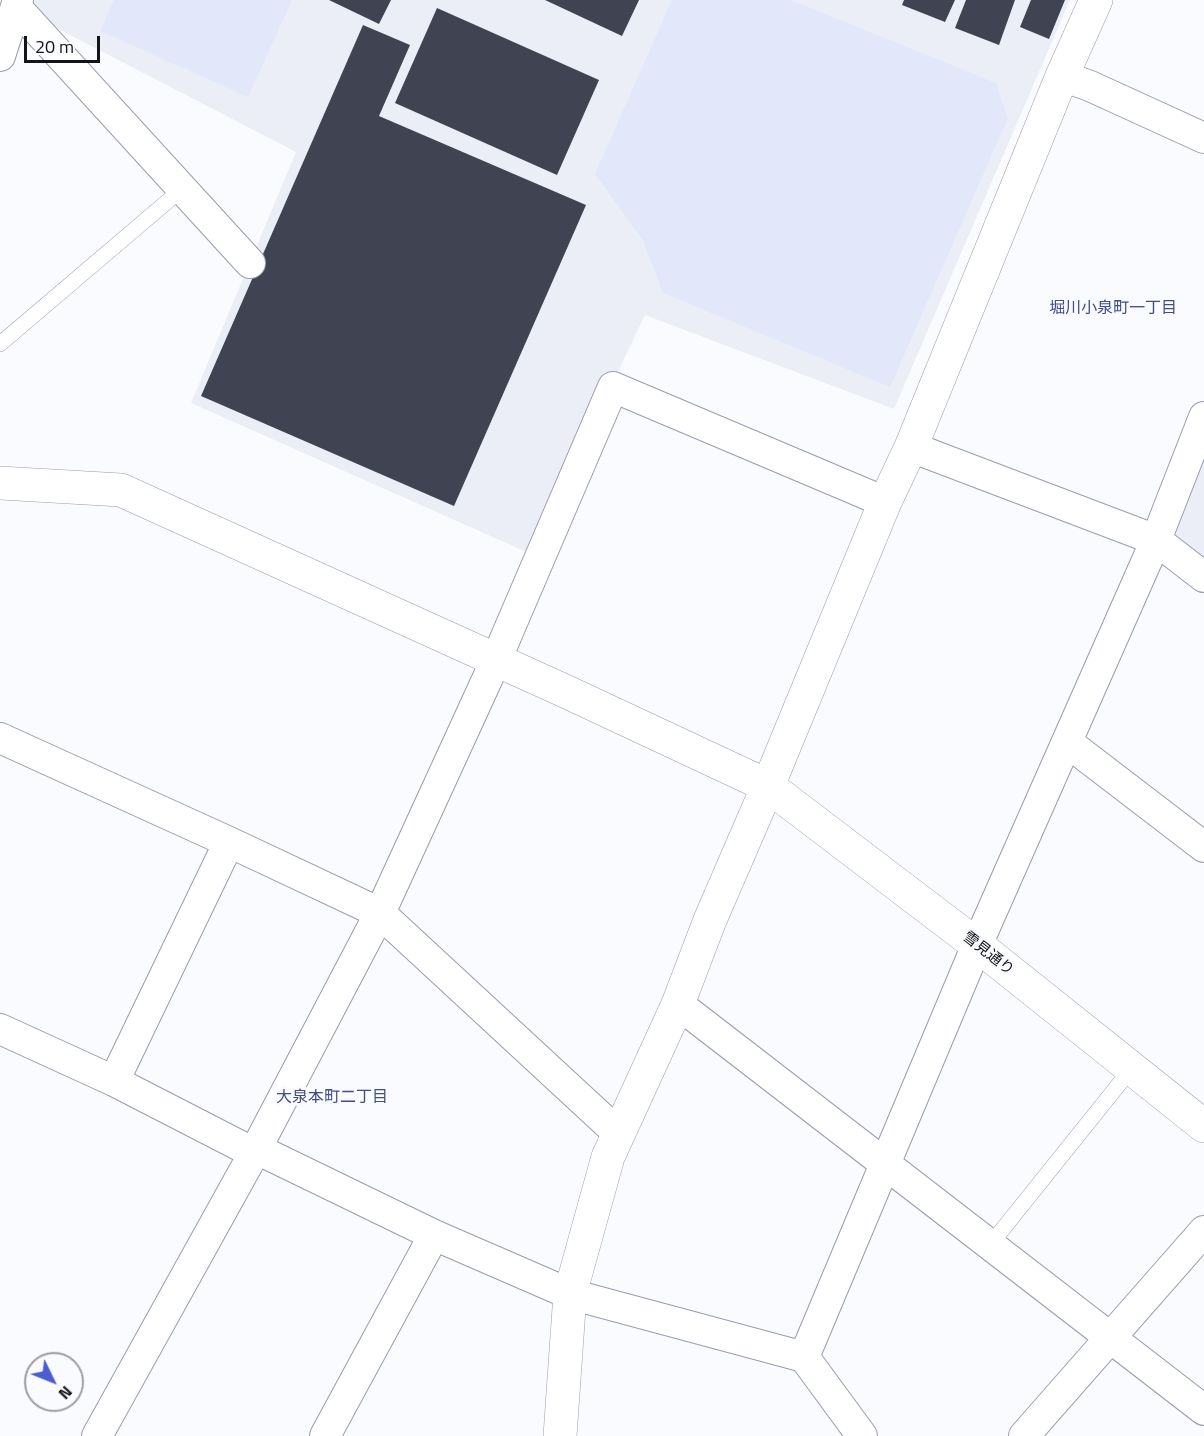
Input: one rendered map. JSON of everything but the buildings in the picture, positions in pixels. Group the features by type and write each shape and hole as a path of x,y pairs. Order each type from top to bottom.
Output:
{"street":[{"path":"560,1436 570,1294 608,1157 678,1004 710,920 885,502 911,447 1062,76 1096,0"},
{"path":"0,56 17,4"},
{"path":"17,4 250,263"},
{"path":"1062,76 1090,86 1204,138"},
{"path":"97,1436 254,1153 380,913 496,660 613,387 885,502"},
{"path":"804,1357 977,945 1156,540 1204,417"},
{"path":"911,447 1156,540 1204,578"},
{"name":"雪見通り","path":"0,483 121,490 768,786 977,945 1204,1126"},
{"path":"0,738 380,913 619,1134"},
{"path":"1067,742 1204,847"},
{"path":"114,1081 229,842"},
{"path":"678,1004 1204,1410"},
{"path":"0,1029 114,1081 254,1153 267,1154 434,1236 570,1294 804,1357 862,1436"},
{"path":"1024,1436 1204,1231"},
{"path":"325,1436 434,1236"}],"lane":[{"path":"0,344 182,189"},
{"path":"990,1245 1132,1068"}],"shaded area":[{"path":"19,0 1070,0 894,409 645,315 531,554 191,403 296,152 16,7"},
{"path":"114,0 292,0 248,97 100,31"},
{"path":"672,0 791,0 996,83 1008,118 890,387 663,293 643,240 595,174"},
{"path":"1204,453 1204,559 1176,537 1172,527"}],"district":[{"name":"堀川小泉町一丁目","path":"1113,309"},
{"name":"大泉本町二丁目","path":"332,1098"}]}
